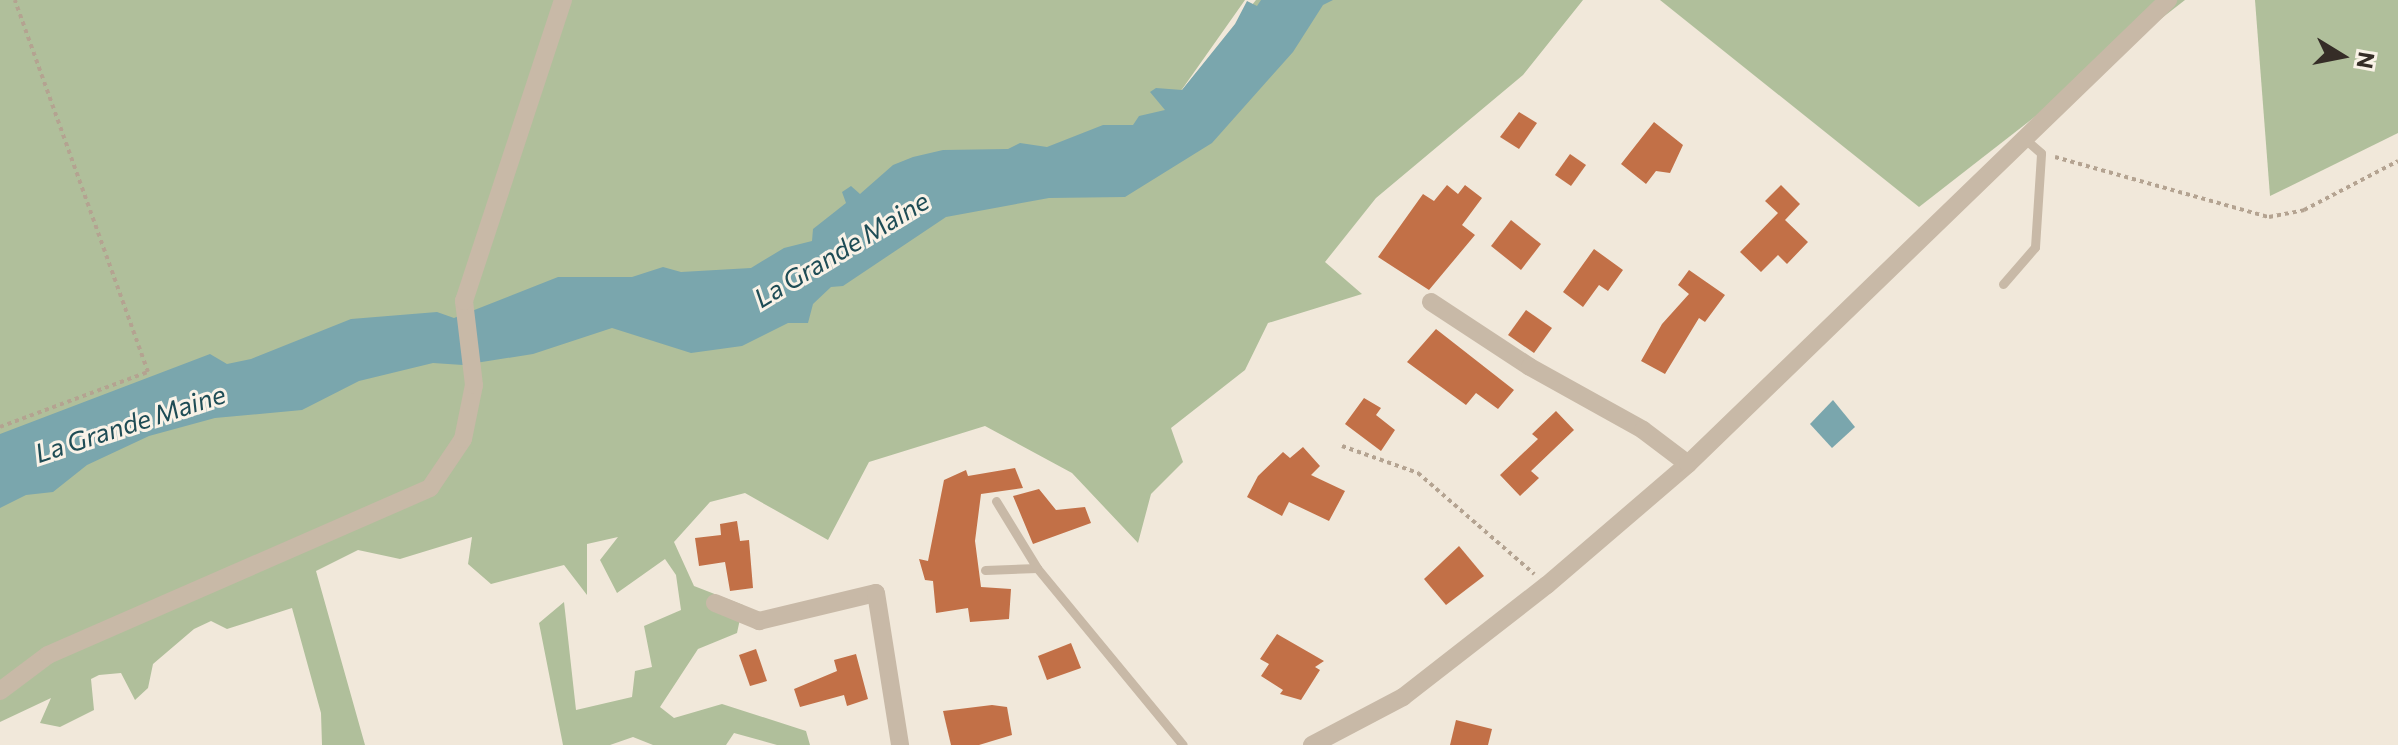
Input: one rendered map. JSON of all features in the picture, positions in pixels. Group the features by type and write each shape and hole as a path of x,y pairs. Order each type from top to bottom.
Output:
{"street":[{"path":"0,691 48,655 430,488 463,439 474,385 464,301 563,0"},
{"path":"1312,745 1403,697 1547,585 1688,464 2168,0"},
{"path":"1431,302 1530,367 1643,430 1688,464"},
{"path":"715,603 759,621 876,593 900,745"}],"lane":[{"path":"2003,284 2035,247 2041,153 2026,140"},
{"path":"996,501 1037,568 1183,745"},
{"path":"985,570 1037,568"}],"path":[{"path":"0,427 148,372 15,0"},
{"path":"2041,153 2269,217 2304,210 2398,161"},
{"path":"1342,446 1418,473 1547,585"}],"green space":[{"path":"0,0 1245,0 1178,95 1256,0 1583,0 1523,75 1376,198 1325,262 1362,294 1268,323 1245,370 1171,428 1183,462 1151,494 1138,543 1072,473 985,426 869,462 828,540 745,493 710,502 674,542 694,586 743,605 737,633 698,649 660,707 674,718 722,704 806,731 810,745 777,745 734,733 726,745 653,745 633,737 610,745 563,745 539,623 564,602 576,710 632,697 635,671 652,667 644,626 681,610 676,575 665,559 617,593 600,560 618,537 587,544 587,595 564,565 491,584 468,564 472,537 400,559 358,550 316,571 365,745 322,745 321,713 292,608 227,629 211,621 194,629 153,664 148,688 135,700 121,673 99,675 91,679 94,710 60,727 40,723 51,698 0,722"},
{"path":"1660,0 2185,0 1919,207"},
{"path":"2255,0 2398,0 2398,133 2270,196"}],"water":[{"name":"La Grande Maine","path":"1261,0 1333,0 1323,5 1293,52 1212,143 1125,197 1049,198 946,217 843,286 831,287 813,304 808,323 788,323 742,346 691,353 612,328 533,354 463,365 433,363 359,381 302,410 215,418 149,436 87,465 53,492 26,495 0,508 0,434 210,354 227,364 251,359 351,319 437,312 454,318 558,277 632,277 663,267 681,272 751,268 784,248 812,241 813,229 846,203 842,192 851,186 860,194 893,165 913,157 943,150 1008,149 1020,143 1047,147 1103,125 1133,125 1139,116 1165,110 1150,92 1156,88 1182,90 1235,24 1247,1 1257,6"},
{"path":"1833,400 1855,427 1832,448 1810,424"}],"building":[{"path":"1519,112 1537,123 1519,149 1500,137"},
{"path":"1654,122 1683,145 1670,173 1656,171 1646,184 1621,164"},
{"path":"1570,154 1586,165 1571,186 1555,175"},
{"path":"1447,185 1458,194 1465,185 1482,198 1462,225 1475,235 1429,290 1378,257 1423,194 1434,201"},
{"path":"1781,185 1800,204 1785,220 1808,242 1787,264 1778,255 1761,272 1740,252 1778,213 1765,201"},
{"path":"1511,220 1541,244 1521,270 1491,246"},
{"path":"1594,249 1623,270 1608,291 1599,285 1583,307 1563,292"},
{"path":"1689,270 1725,295 1705,322 1699,318 1665,374 1641,361 1662,324 1689,294 1678,285"},
{"path":"1526,310 1552,328 1534,353 1508,335"},
{"path":"1436,329 1514,390 1498,409 1476,393 1466,405 1407,362"},
{"path":"1364,398 1381,408 1376,415 1395,430 1381,451 1345,424"},
{"path":"1556,411 1574,430 1531,471 1539,478 1520,496 1500,475 1538,439 1532,434"},
{"path":"1303,447 1320,466 1311,475 1345,491 1329,521 1289,502 1282,516 1247,497 1258,476 1283,452 1290,458"},
{"path":"1015,468 1023,488 981,494 975,541 981,587 1011,589 1009,619 970,622 968,608 936,613 933,581 925,580 919,559 928,561 944,480 966,470 968,476"},
{"path":"1039,489 1056,510 1085,507 1091,523 1033,544 1013,496"},
{"path":"737,521 740,541 749,540 753,588 730,591 725,562 699,566 695,538 721,535 720,524"},
{"path":"1459,546 1484,576 1446,605 1424,579"},
{"path":"1277,634 1324,661 1315,667 1320,670 1301,700 1280,694 1283,690 1261,676 1269,664 1260,659"},
{"path":"1071,643 1081,668 1047,680 1038,656"},
{"path":"756,649 767,681 750,686 739,655"},
{"path":"856,654 868,699 847,706 844,695 800,707 794,689 837,671 834,660"},
{"path":"992,705 1007,707 1012,735 979,745 951,745 943,711"},
{"path":"1456,720 1492,729 1488,745 1450,745"}]}
